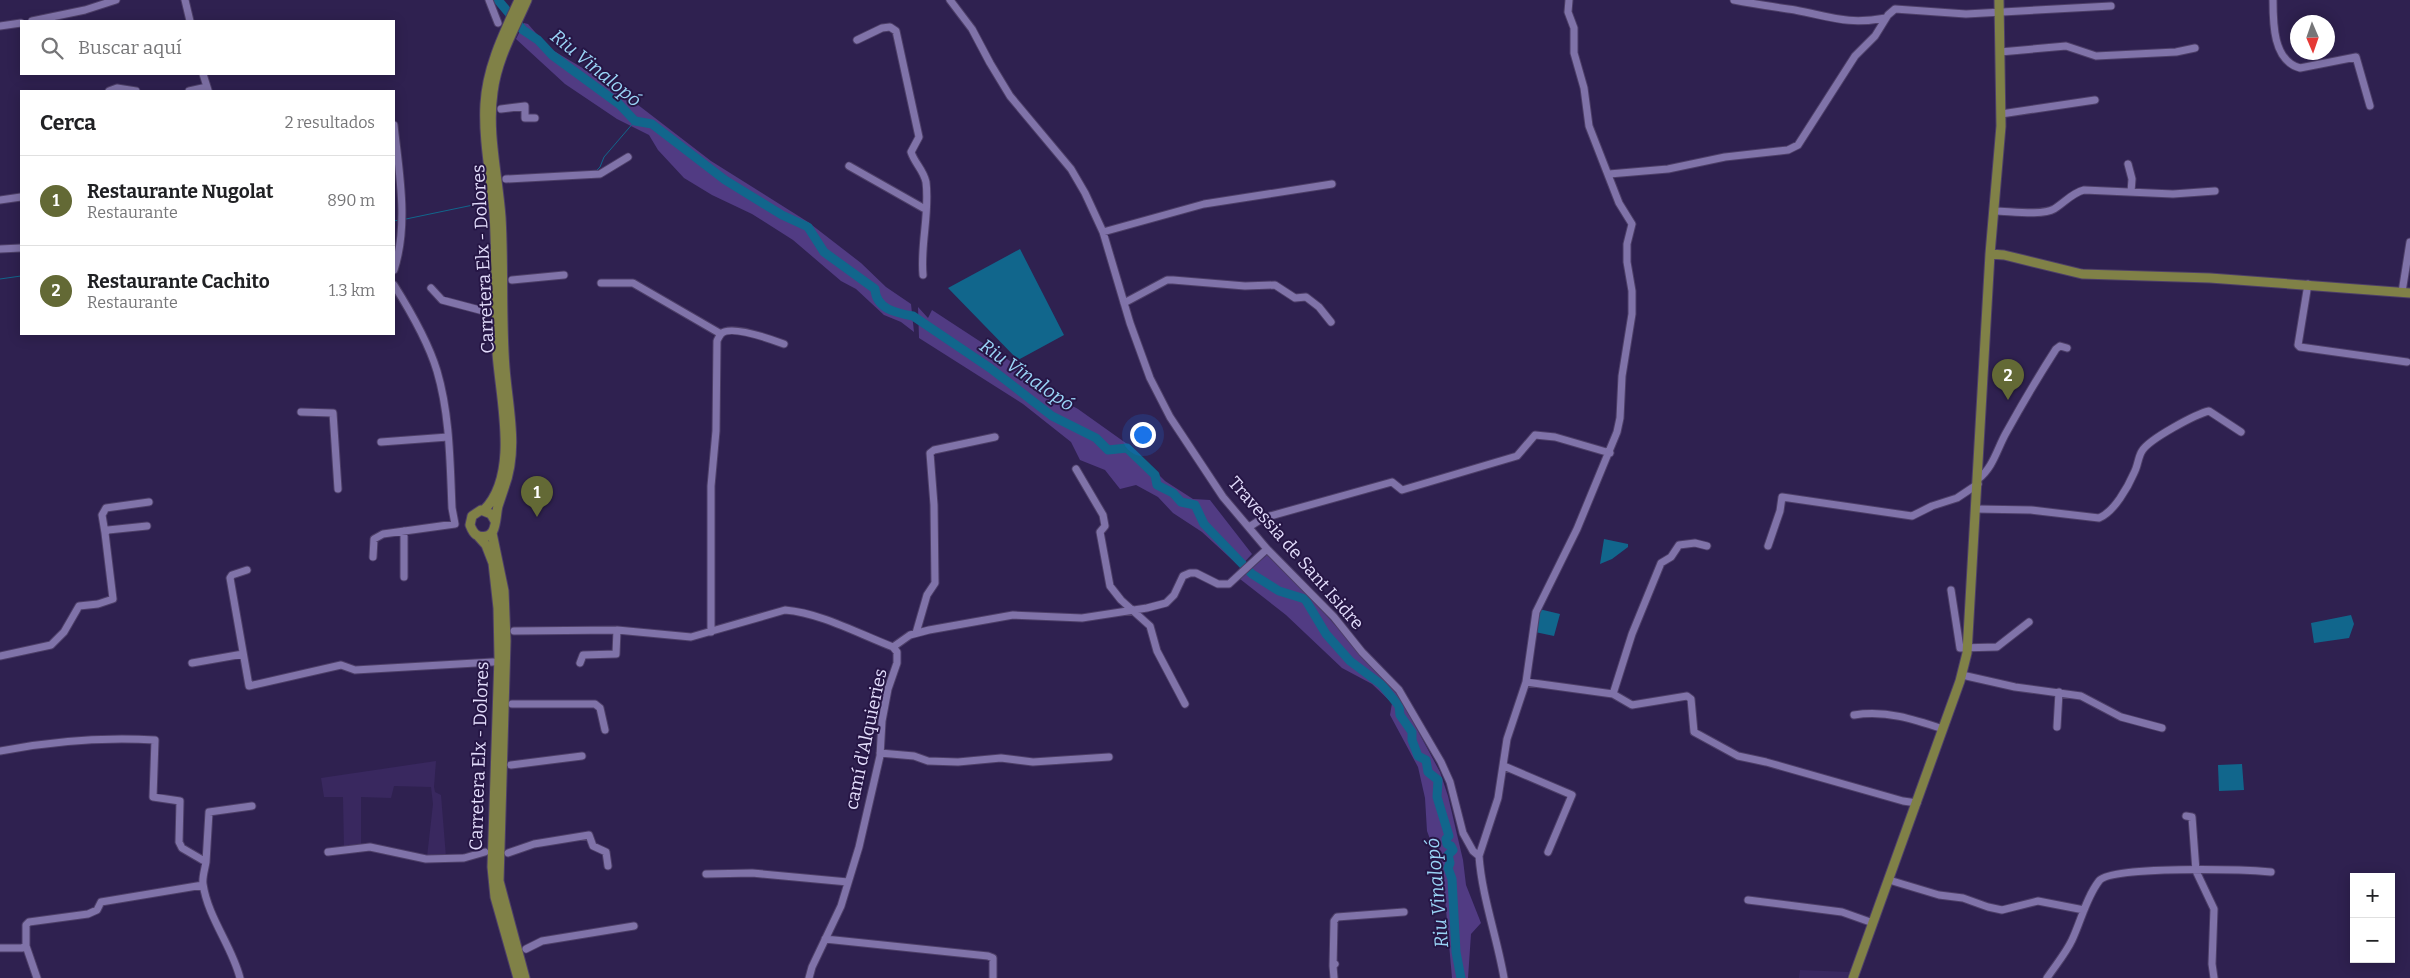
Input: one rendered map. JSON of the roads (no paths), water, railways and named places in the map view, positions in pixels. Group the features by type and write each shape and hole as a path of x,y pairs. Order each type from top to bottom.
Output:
{"main road":[{"path":"1853,978 1962,675 1967,649 1990,254 1995,211 2001,114 1999,0"},
{"name":"Carretera Elx - Dolores","path":"484,510 498,487 506,447 497,352 494,224 484,114 488,79 523,1"},
{"name":"Carretera Elx - Dolores","path":"495,521 509,474 512,446 504,362 501,218 491,115 495,77 506,39"},
{"path":"1990,254 2004,255 2082,274 2210,278 2406,293"},
{"path":"484,510 491,514 495,521 496,526 492,534 488,536 478,536 471,529 470,522 477,512 484,510"},
{"name":"Carretera Elx - Dolores","path":"492,534 504,591 506,641 499,881 525,978"},
{"name":"Carretera Elx - Dolores","path":"478,536 486,545 493,563 498,608 499,667 492,866 495,897 518,978"}],"street":[{"path":"37,20 86,10 116,0"},
{"path":"185,0 190,20"},
{"path":"489,0 498,23"},
{"name":"Travessia de Sant Isidre","path":"950,0 972,29 1010,96 1071,169 1103,232 1124,303 1150,378 1170,417 1223,497 1267,549 1400,690 1441,762 1450,782 1462,833 1473,851 1479,856 1485,893 1499,945 1504,978"},
{"path":"1479,856 1498,798 1508,739 1526,682 1536,612 1577,528 1610,453 1620,418 1620,392 1631,326 1633,303 1626,262 1627,244 1632,224 1619,203 1589,126 1584,88 1574,53 1574,28 1568,12 1568,0"},
{"path":"1734,0 1845,22 1864,22 1886,18"},
{"path":"2273,0 2279,48 2291,66 2300,68 2356,57 2370,106"},
{"path":"1609,174 1668,169 1725,157 1788,150 1798,145 1856,56 1875,36 1886,18 1895,9 1966,14 2111,6"},
{"path":"0,26 20,23"},
{"path":"857,40 882,28 890,27 896,31 919,137 911,152 914,162 922,169 926,184 923,275"},
{"path":"2000,52 2066,46 2096,56 2176,52 2195,48"},
{"path":"203,75 208,89"},
{"path":"109,90 118,88 130,90"},
{"path":"2001,114 2095,100"},
{"path":"501,109 525,106 526,118 535,118"},
{"path":"395,138 401,219 400,244 395,266"},
{"path":"506,179 600,174 628,157"},
{"path":"2128,164 2132,179 2131,192"},
{"path":"850,166 926,209"},
{"path":"1103,232 1204,204 1332,184"},
{"path":"1995,211 2044,212 2053,210 2076,192 2084,190 2173,194 2215,192"},
{"path":"0,200 20,198"},
{"path":"2406,293 2410,242"},
{"path":"0,249 20,248"},
{"path":"512,280 564,274"},
{"path":"1124,303 1167,280 1244,286 1275,285 1295,298 1306,297 1319,307 1331,322"},
{"path":"601,283 633,283 720,334"},
{"path":"2308,284 2298,344 2300,347 2407,362"},
{"path":"373,557 374,539 383,534 455,524 452,508 444,399 437,371 422,335 395,287"},
{"path":"431,288 442,300 491,313"},
{"path":"711,632 711,486 716,431 717,341 720,334 726,331 760,335 784,344"},
{"path":"1768,546 1780,511 1782,497 1912,516 1932,506 1957,498 1988,471 1997,448 2032,386 2056,349 2060,346 2067,348"},
{"path":"1976,509 2031,510 2099,518 2105,516 2114,506 2131,480 2144,447 2185,421 2209,411 2241,432"},
{"path":"301,412 333,412 338,489"},
{"path":"1249,527 1263,518 1392,482 1402,490 1474,470 1516,456 1535,435 1555,437 1610,453"},
{"path":"382,442 448,437"},
{"path":"916,633 927,595 935,583 934,505 930,454 934,450 995,437"},
{"path":"1076,469 1103,515 1105,526 1100,532 1110,586 1121,600 1150,626 1157,651 1185,704"},
{"path":"0,656 51,645 64,632 79,606 98,604 113,599 102,515 106,508 149,502"},
{"path":"105,533 108,530 147,526"},
{"path":"404,531 404,577"},
{"path":"1613,694 1632,634 1661,563 1671,558 1679,545 1695,543 1707,546"},
{"path":"893,647 916,633 1020,614 1082,618 1133,610 1166,602 1174,595 1183,576 1196,573 1224,585 1229,584 1267,549"},
{"path":"247,570 232,575 230,578 249,686 341,665 355,670 492,662"},
{"path":"1951,590 1960,648 1997,647 2030,622"},
{"name":"camí d'Alquieries","path":"514,631 617,630 691,637 785,610 797,611 893,647 897,652 897,664 888,689 882,721 880,753 859,847 841,906 809,978"},
{"path":"580,663 582,655 616,654 617,630"},
{"path":"192,664 244,654"},
{"path":"1962,675 2015,687 2081,696 2121,717 2162,728"},
{"path":"1526,682 1613,694 1632,705 1687,696 1691,699 1694,732 1738,756 1766,762 1902,801 1916,803"},
{"path":"2057,727 2059,692"},
{"path":"512,704 595,704 600,708 604,730"},
{"path":"1854,715 1872,712 1900,715 1943,729"},
{"path":"0,751 74,739 155,740 153,797 180,801 179,842 182,848 206,862"},
{"path":"880,753 914,756 928,761 958,762 1001,758 1033,762 1109,756"},
{"path":"511,766 582,756"},
{"path":"1504,766 1572,795 1548,852"},
{"path":"240,978 236,965 216,924 203,885 208,812 252,806"},
{"path":"2186,816 2192,817 2196,871 2214,909 2212,964 2214,978"},
{"path":"508,853 534,844 590,835 593,846 606,852 608,866"},
{"path":"328,852 370,847 426,859 464,858 485,852"},
{"path":"2047,978 2071,942 2099,880 2105,876 2144,871 2271,872"},
{"path":"706,874 752,873 848,882"},
{"path":"1889,880 1938,895 1964,898 2002,910 2038,902 2084,910"},
{"path":"37,978 26,946 26,925 29,922 88,914 97,910 101,902 203,885"},
{"path":"1748,900 1842,912 1873,923"},
{"path":"1334,978 1334,921 1337,917 1404,912"},
{"path":"526,949 542,941 634,926"},
{"path":"825,939 988,956 993,958 993,978"},
{"path":"0,948 22,948 26,946"}],"water":[{"path":"1020,249 1064,335 1018,360 948,288"},
{"path":"1604,539 1628,544 1628,547 1612,559 1600,564"},
{"path":"1539,609 1560,614 1554,636 1535,632"},
{"path":"2351,615 2354,624 2349,638 2314,643 2311,623"},
{"path":"2242,764 2244,790 2219,791 2218,765"}],"waterway":[{"name":"Riu Vinalopó","path":"498,0 523,30 538,40 552,55 619,104 635,121 652,124 725,180 782,215 808,227 824,252 875,289 876,296 883,306 913,316 990,368 1052,416 1096,438 1108,450 1127,448 1155,475 1157,485 1173,493 1181,502 1195,505 1204,524 1252,574 1279,591 1305,599 1326,634 1350,661 1382,685 1399,706 1400,715 1412,732 1412,740 1418,756 1426,760 1428,772 1438,780 1437,797 1449,836 1446,839 1447,844 1453,850 1448,855 1450,863 1448,868 1452,879 1456,952 1461,978"},
{"path":"596,171 604,157 635,121"},
{"path":"406,219 478,204"},
{"path":"395,221 399,220"},
{"path":"0,279 20,276"}],"place":[{"name":"Restaurante Cachito","path":"2008,400"},
{"name":"Restaurante Nugolat","path":"537,517"}]}
